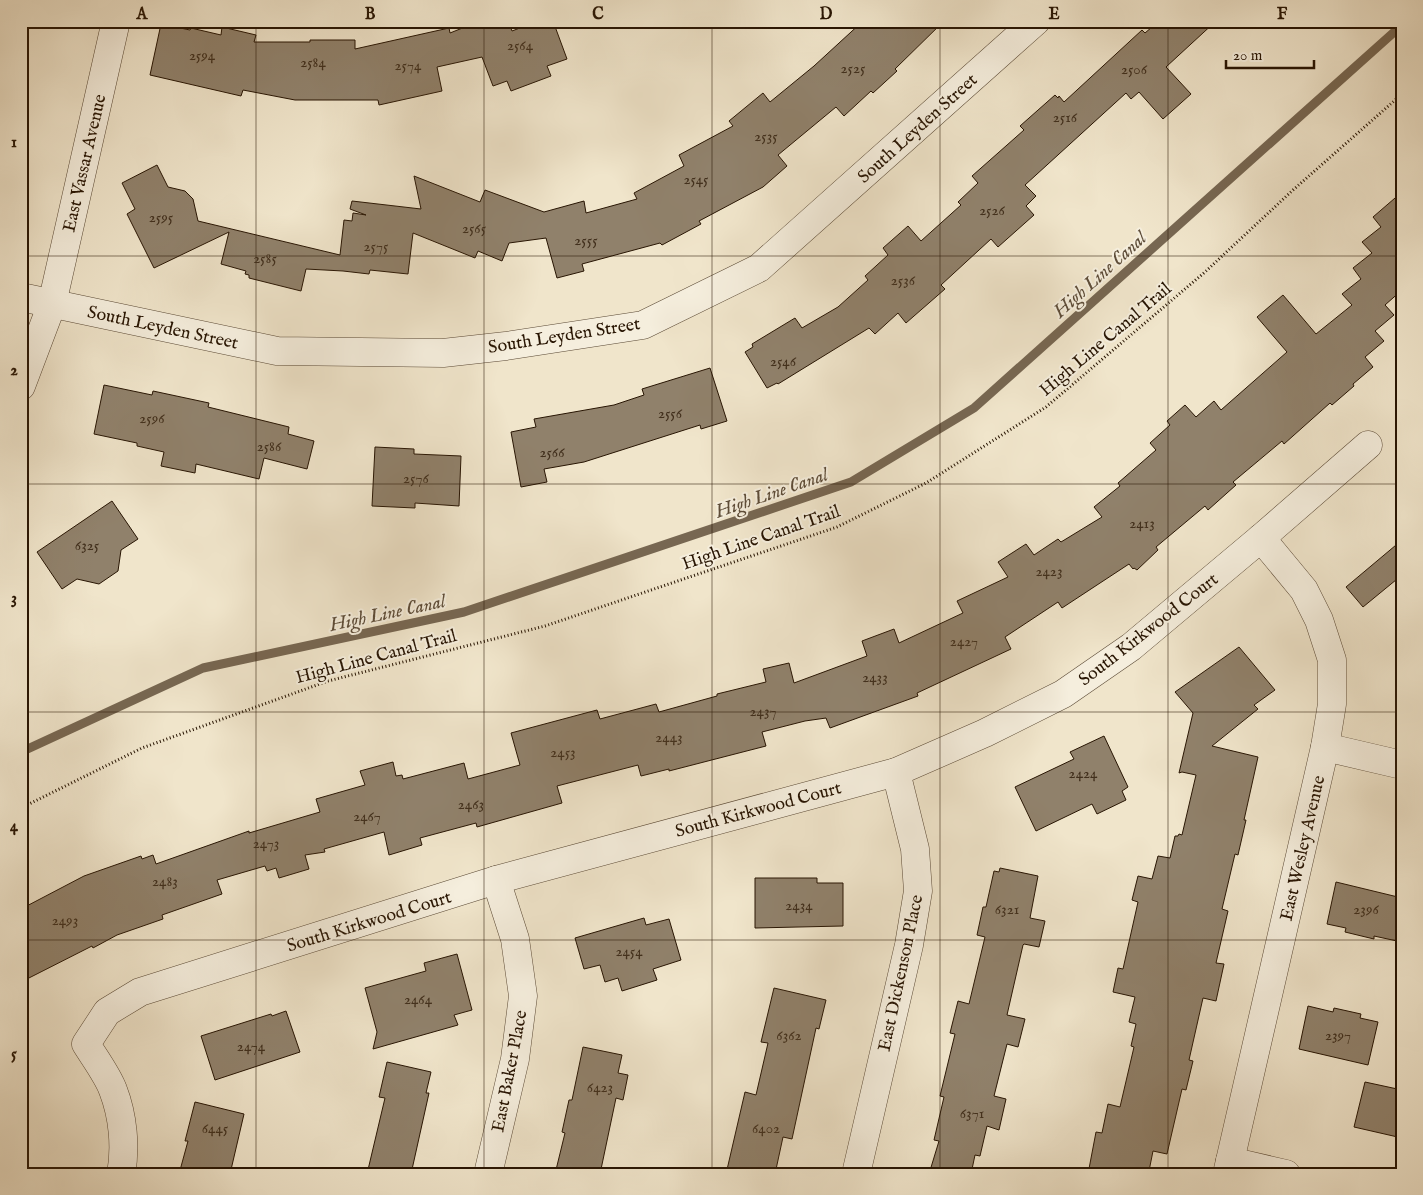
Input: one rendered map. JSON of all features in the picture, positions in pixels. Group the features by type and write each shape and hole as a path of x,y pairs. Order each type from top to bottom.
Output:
{"street":[{"name":"East Vassar Avenue","path":"21,386 52,304 116,21"},
{"name":"South Leyden Street","path":"21,297 277,351 443,353 506,346 643,324 759,268 1036,21"},
{"name":"South Kirkwood Court","path":"121,1174 124,1132 113,1090 86,1044 107,1012 140,992 496,880 896,772 985,734 1063,694 1131,647 1368,445"},
{"name":"East Wesley Avenue","path":"1228,1167 1325,747 1332,704 1332,660 1319,620 1304,590 1261,538"},
{"path":"1325,747 1402,764"},
{"name":"East Dickenson Place","path":"856,1174 909,944 918,891 915,849 896,772"},
{"name":"East Baker Place","path":"488,1174 515,1060 523,996 515,939 496,880"},
{"path":"1228,1167 1286,1174"}],"path":[{"name":"High Line Canal Trail","path":"21,808 142,748 328,680 545,626 837,527 926,483 1046,407 1205,272 1293,190 1402,94"}],"building":[{"path":"480,21 508,21 512,31 538,21 553,21 567,59 547,66 551,76 511,91 507,81 493,86 482,57 437,67 442,91 379,105 378,100 295,100 243,90 241,96 150,75 161,24 221,35 222,27 256,35 254,42 355,40 355,49 449,28 450,33"},
{"path":"863,21 944,21 895,69 897,71 873,93 871,91 844,116 836,107 778,155 787,166 763,187 699,221 701,224 662,245 660,243 582,264 584,271 557,278 546,238 509,243 502,261 478,251 475,258 413,233 408,274 370,270 369,274 306,269 301,291 249,278 249,275 245,274 246,271 221,264 229,232 154,268 127,214 135,209 122,183 157,165 168,187 185,191 193,199 198,221 340,255 344,220 352,221 353,213 366,215 350,209 352,201 421,209 414,176 480,202 485,190 544,212 584,201 586,213 637,199 634,193 684,166 679,155 733,126 729,121 763,93 770,102 814,66"},
{"path":"1159,21 1216,21 1166,67 1191,94 1163,119 1139,92 1131,99 1126,93 1025,185 1036,196 1026,206 1034,215 998,247 991,239 941,285 945,289 906,323 898,313 875,334 869,328 778,384 767,388 745,352 753,347 752,344 795,318 802,328 838,307 868,280 865,276 888,255 883,248 908,226 921,241 961,205 958,202 978,183 972,176 1024,130 1020,126 1055,95 1058,98 1059,96 1064,102 1142,30 1145,33"},
{"path":"1402,192 1402,290 1385,305 1394,315 1375,331 1384,341 1365,357 1373,367 1332,405 1330,403 1284,444 1282,441 1233,482 1236,485 1208,510 1205,506 1156,547 1158,550 1137,570 1133,569 1129,564 1062,608 1058,602 1005,637 1011,649 917,693 918,696 830,728 826,718 805,721 762,732 766,746 669,771 669,769 641,776 638,765 557,786 562,803 477,827 476,823 420,838 422,845 389,855 384,832 324,849 325,852 305,855 309,869 279,878 276,868 267,871 265,866 217,880 222,894 162,915 163,919 117,935 93,948 92,946 21,982 21,909 84,876 141,856 142,859 153,855 156,864 249,831 249,833 320,812 316,799 365,785 360,771 393,762 396,776 402,775 403,779 464,763 468,779 520,765 511,733 597,710 600,719 656,704 659,712 717,696 717,694 766,682 763,669 789,663 794,683 867,656 862,641 894,629 899,643 963,613 957,601 1008,577 998,562 1026,544 1034,555 1058,539 1061,542 1102,517 1094,507 1120,486 1118,483 1156,450 1150,443 1170,425 1167,421 1185,405 1196,417 1214,401 1221,410 1287,352 1257,317 1283,295 1316,334 1352,305 1342,294 1361,279 1353,268 1372,253 1362,242 1381,227 1373,217"},
{"path":"710,368 727,421 701,429 700,425 584,462 544,469 547,482 521,487 511,432 536,427 534,419 614,405 644,395 642,389"},
{"path":"104,385 152,395 153,391 209,403 208,407 289,427 288,434 314,441 307,469 264,458 259,479 196,464 195,473 161,466 164,452 137,446 137,443 94,434"},
{"path":"375,447 414,449 414,454 461,456 459,506 415,503 415,508 372,506"},
{"path":"112,501 138,539 121,550 118,571 99,584 77,579 62,589 37,552"},
{"path":"1402,540 1402,575 1363,607 1346,587"},
{"path":"1239,647 1275,690 1254,705 1258,709 1212,746 1258,757 1238,855 1235,854 1222,909 1228,911 1216,963 1224,964 1216,1001 1203,998 1189,1060 1193,1061 1186,1090 1182,1089 1167,1154 1153,1151 1149,1171 1132,1168 1131,1174 1088,1174 1096,1132 1102,1133 1108,1104 1120,1107 1134,1047 1131,1046 1136,1024 1129,1022 1135,997 1113,992 1118,968 1123,969 1138,902 1132,900 1138,876 1152,879 1158,856 1170,858 1175,836 1182,835 1196,775 1179,773 1193,713 1175,692"},
{"path":"1104,736 1128,787 1122,791 1126,800 1097,814 1092,804 1036,831 1015,787 1074,759 1070,752"},
{"path":"1000,868 1038,876 1030,918 1045,921 1039,947 1023,945 1007,1015 1025,1019 1018,1047 1007,1044 994,1096 1006,1099 999,1130 987,1126 980,1156 975,1155 971,1174 929,1174 939,1141 934,1140 944,1097 940,1096 955,1034 950,1033 958,1001 969,1004 985,937 977,935 983,907 986,907 994,871 999,872"},
{"path":"755,878 817,878 817,883 843,883 843,926 755,928"},
{"path":"1336,882 1402,898 1402,921 1397,941 1374,936 1374,939 1345,932 1346,928 1327,924"},
{"path":"644,918 646,925 669,919 681,960 653,969 657,980 622,991 618,978 605,982 600,965 584,969 575,938"},
{"path":"457,954 472,1010 454,1015 458,1025 373,1049 377,1032 365,988 426,971 424,963"},
{"path":"774,988 826,1000 819,1029 816,1028 792,1139 783,1137 775,1174 726,1174 745,1092 756,1095 768,1043 761,1042"},
{"path":"1308,1006 1333,1012 1334,1008 1361,1014 1360,1018 1378,1022 1368,1065 1299,1049"},
{"path":"286,1011 300,1052 215,1080 201,1036"},
{"path":"583,1047 622,1055 618,1073 628,1075 623,1100 616,1098 600,1174 555,1174 565,1133 562,1132 569,1100 572,1100"},
{"path":"387,1062 431,1072 426,1093 429,1093 411,1174 367,1174 385,1098 379,1097"},
{"path":"1365,1082 1402,1090 1402,1138 1354,1127"},
{"path":"195,1102 244,1114 230,1174 179,1174 188,1141 185,1141"}],"waterway":[{"name":"High Line Canal","path":"21,752 203,668 464,612 851,482 974,408 1402,25"}]}
